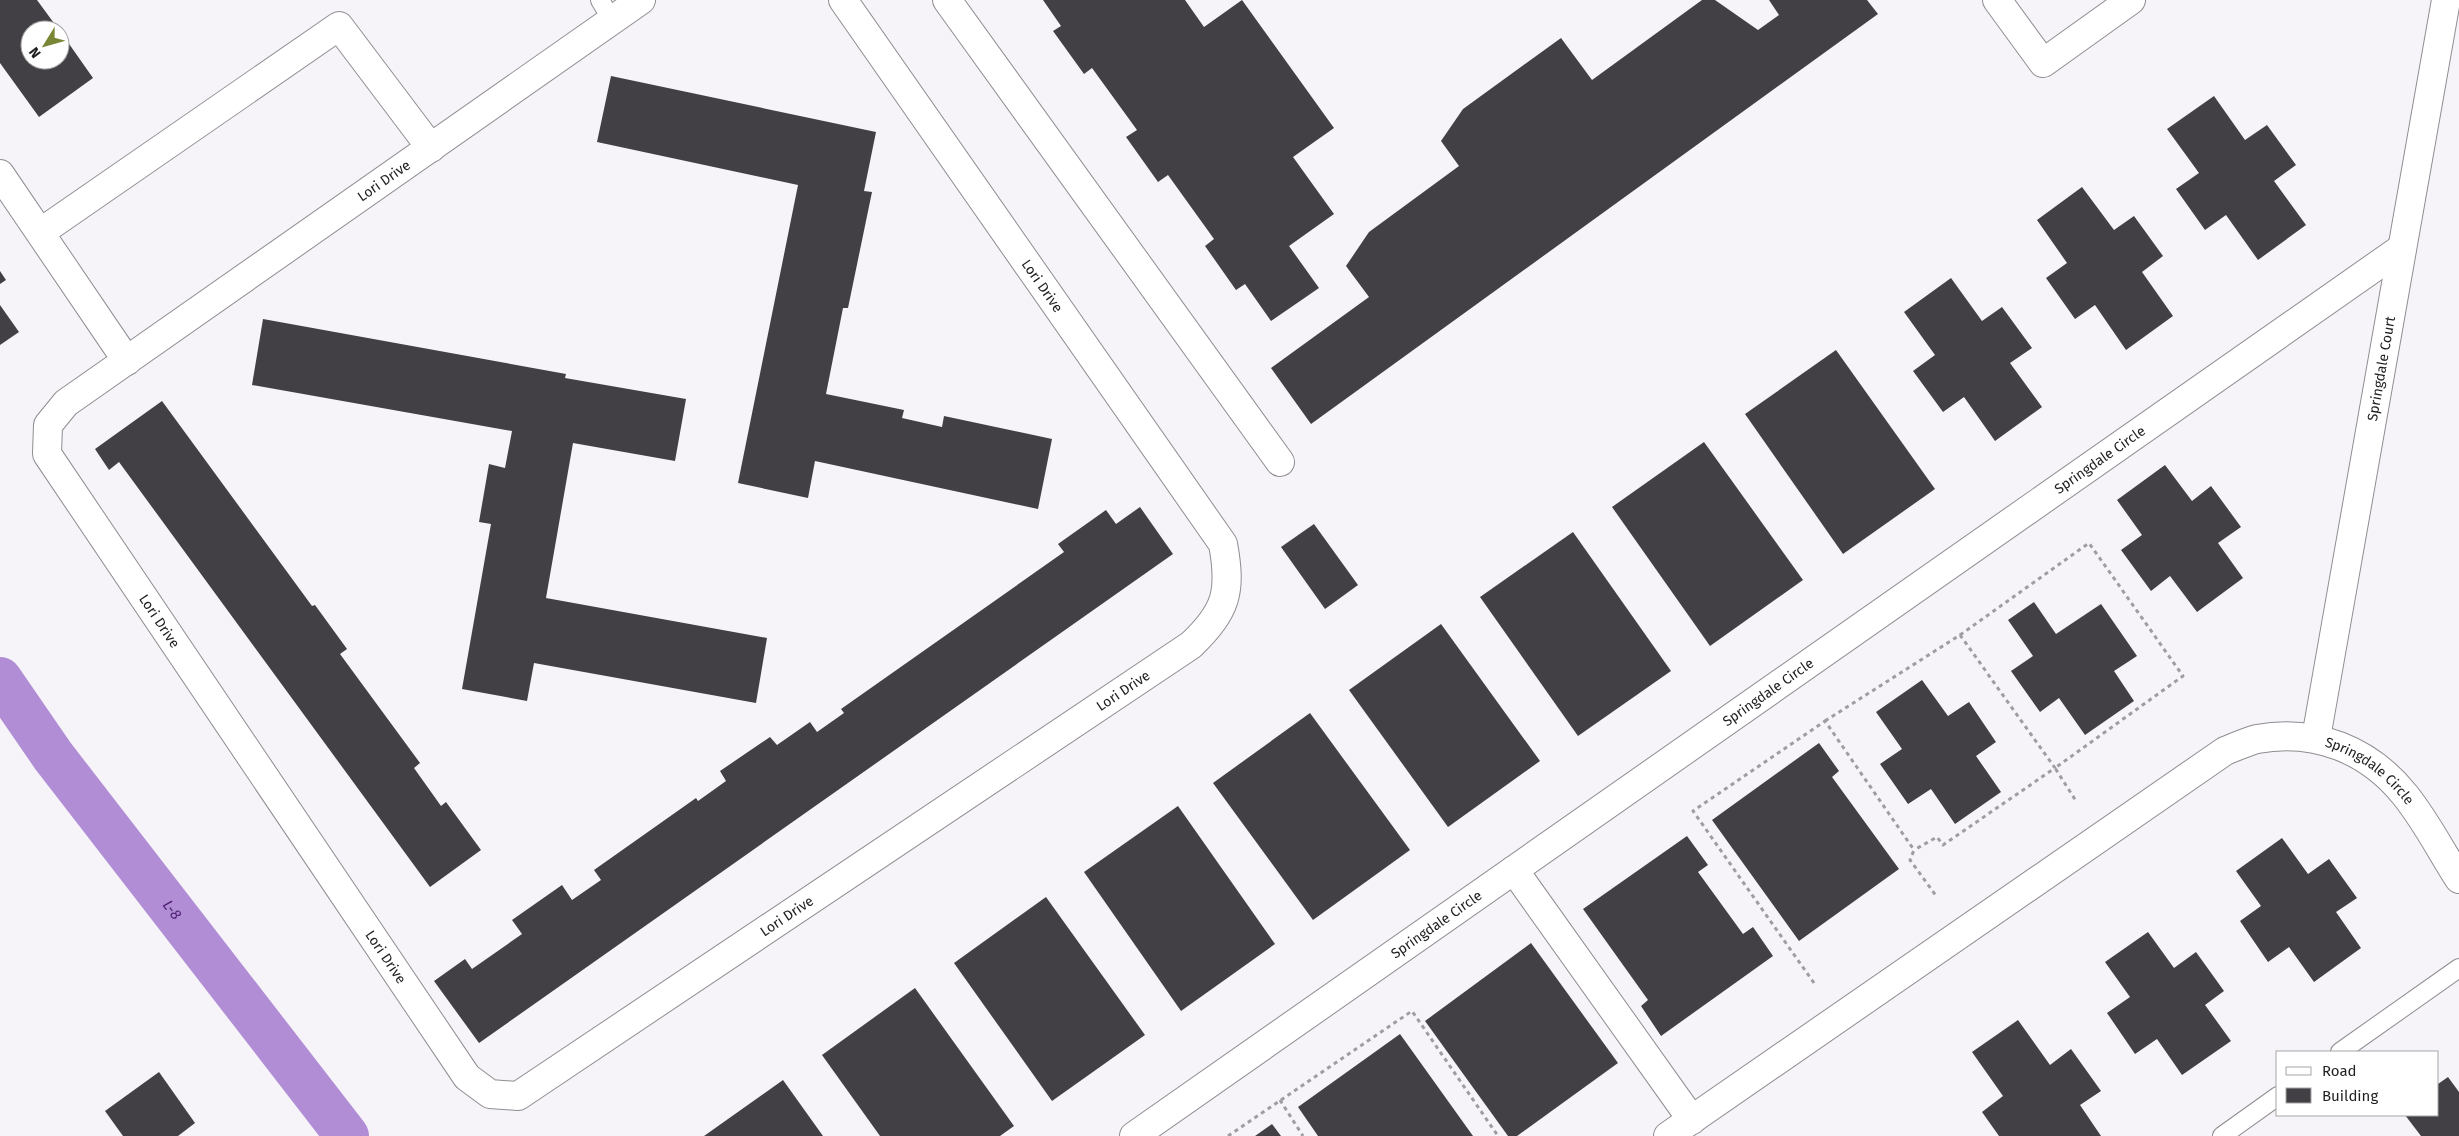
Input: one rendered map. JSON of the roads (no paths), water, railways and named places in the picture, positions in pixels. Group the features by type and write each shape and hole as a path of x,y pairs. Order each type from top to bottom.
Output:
{"street":[{"name":"Lori Drive","path":"641,0 606,10 431,148 66,403 48,425 47,454 467,1076 490,1094 518,1096 1191,645 1211,626 1225,600 1228,572 1222,544 843,0"},
{"path":"947,0 1280,462"},
{"path":"1998,0 2043,62 2131,0"},
{"name":"Springdale Court","path":"2316,738 2446,0"},
{"path":"41,232 339,26 431,148"},
{"path":"0,174 127,361"},
{"name":"Springdale Circle","path":"1134,1136 2402,248"},
{"name":"Springdale Circle","path":"1668,1136 2225,751 2255,740 2288,736 2316,738 2358,753 2384,772 2406,796 2459,879"},
{"path":"1514,870 1692,1120"}],"lane":[{"path":"2341,1051 2459,968"},
{"path":"2222,1136 2276,1097"}],"waterway":[{"name":"L-8","path":"0,679 53,756 347,1136"}]}
